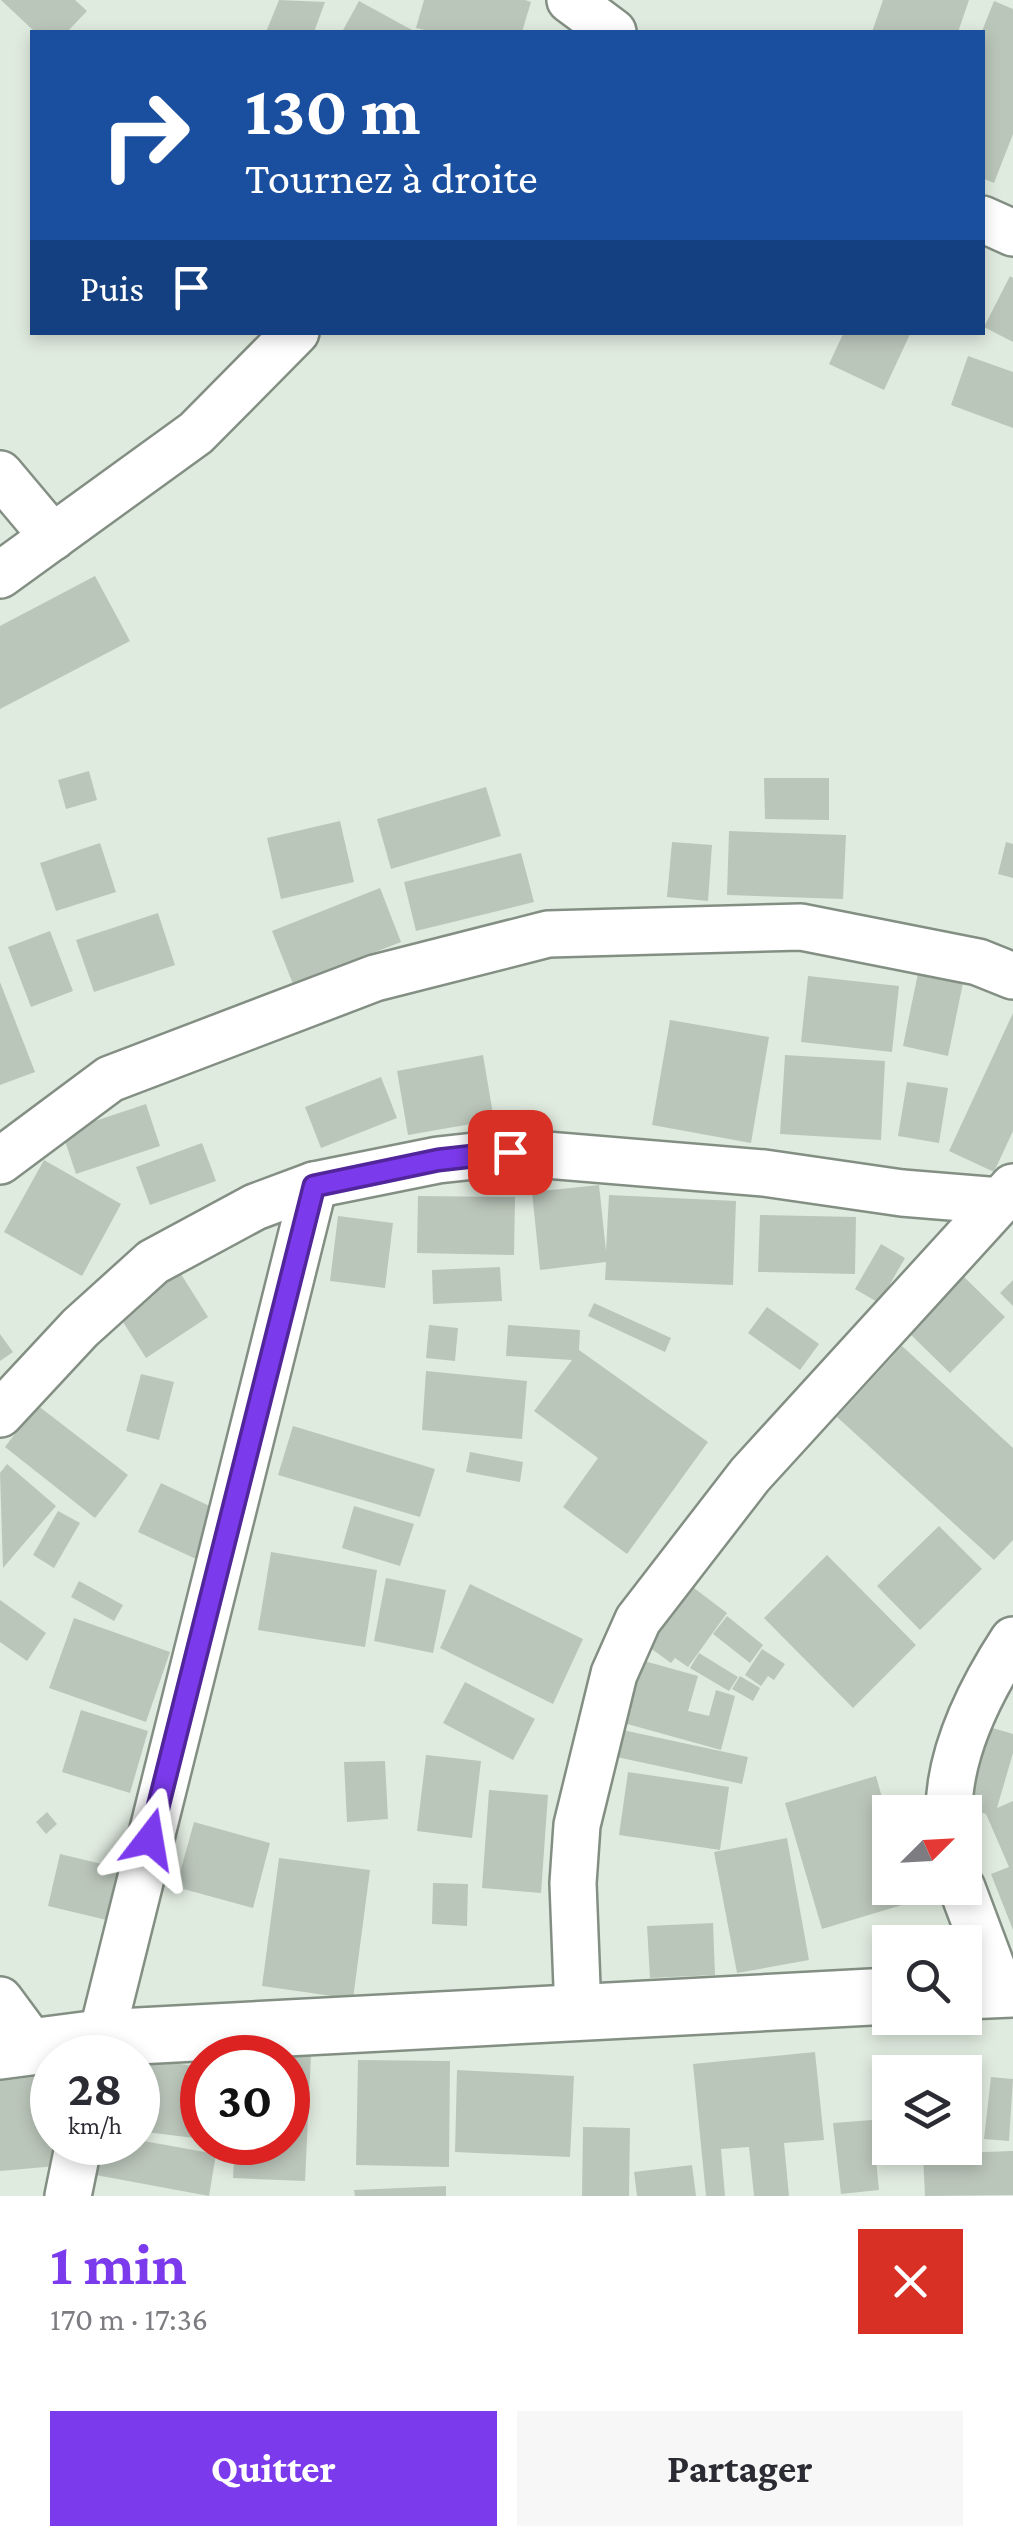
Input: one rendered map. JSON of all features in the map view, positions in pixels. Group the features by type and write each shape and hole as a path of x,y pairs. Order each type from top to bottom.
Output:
{"main road":[{"path":"160,2043 578,2013 872,1997"}],"street":[{"path":"985,220 1013,233"},
{"path":"0,575 196,433 293,335"},
{"path":"0,474 53,537"},
{"path":"0,1161 110,1079 375,978 548,934 801,927 978,962 1013,976"},
{"path":"0,1414 80,1328 152,1262 255,1207 314,1186 438,1160 510,1152 764,1173 902,1193 1006,1194"},
{"path":"101,2035 314,1186"},
{"path":"578,2013 573,1884 577,1825 614,1674 638,1620 750,1475 1006,1194"},
{"path":"949,1795 971,1717 1013,1640"},
{"path":"967,1905 993,1990"},
{"path":"0,2000 17,2049"},
{"path":"68,2196 74,2165"}],"building":[{"path":"1,0 75,0 87,11 69,30 33,30"},
{"path":"279,0 325,2 315,30 267,30"},
{"path":"424,0 531,2 523,30 416,28"},
{"path":"883,0 969,0 959,30 873,30"},
{"path":"359,1 412,30 343,30"},
{"path":"994,1 1013,9 1013,134 994,183 985,179 982,30"},
{"path":"1010,276 1013,342 985,325"},
{"path":"843,335 910,335 884,390 829,364"},
{"path":"968,356 1013,372 1013,428 951,405"},
{"path":"95,576 130,641 0,709 0,626"},
{"path":"89,771 97,800 66,809 58,780"},
{"path":"764,778 829,778 829,820 765,819"},
{"path":"486,787 501,836 391,869 377,819"},
{"path":"340,821 354,882 281,899 267,838"},
{"path":"729,831 846,835 843,899 727,895"},
{"path":"672,842 712,845 708,901 667,897"},
{"path":"1006,842 1013,844 1013,878 998,874"},
{"path":"100,843 116,892 56,911 40,863"},
{"path":"521,853 534,902 416,931 404,882"},
{"path":"380,888 401,942 293,984 272,931"},
{"path":"158,913 175,965 94,992 76,940"},
{"path":"50,931 73,991 31,1007 8,947"},
{"path":"918,973 963,983 948,1056 903,1046"},
{"path":"808,976 899,986 892,1052 801,1042"},
{"path":"0,982 35,1072 0,1085"},
{"path":"1013,1013 1013,1131 994,1172 949,1151"},
{"path":"670,1020 769,1037 751,1143 652,1125"},
{"path":"483,1055 494,1120 408,1135 397,1071"},
{"path":"785,1055 885,1061 881,1140 780,1134"},
{"path":"381,1077 397,1118 321,1148 305,1107"},
{"path":"907,1082 948,1088 939,1143 898,1136"},
{"path":"146,1104 160,1146 76,1174 62,1132"},
{"path":"202,1143 216,1181 150,1205 136,1167"},
{"path":"44,1160 121,1204 82,1276 4,1232"},
{"path":"599,1185 606,1251 609,1195 736,1201 733,1285 605,1280 606,1262 540,1270 532,1192"},
{"path":"418,1196 515,1197 514,1255 417,1253"},
{"path":"760,1215 856,1217 855,1274 758,1272"},
{"path":"338,1216 393,1223 385,1288 330,1281"},
{"path":"881,1244 905,1258 879,1303 855,1289"},
{"path":"500,1267 502,1301 433,1304 432,1270"},
{"path":"179,1271 208,1317 146,1358 116,1311"},
{"path":"960,1273 1005,1317 950,1373 905,1329"},
{"path":"1013,1280 1013,1306 1000,1293"},
{"path":"594,1303 671,1338 665,1352 588,1316"},
{"path":"767,1307 819,1344 800,1370 748,1333"},
{"path":"429,1325 458,1328 455,1361 426,1358"},
{"path":"508,1325 580,1330 579,1350 708,1442 627,1554 563,1507 598,1458 534,1411 572,1360 506,1356"},
{"path":"0,1334 13,1352 0,1361"},
{"path":"902,1346 1013,1448 1013,1540 994,1560 837,1417"},
{"path":"426,1371 527,1381 522,1439 422,1430"},
{"path":"141,1374 174,1382 159,1440 126,1431"},
{"path":"37,1405 128,1475 95,1518 5,1447"},
{"path":"293,1426 435,1469 420,1517 278,1475"},
{"path":"470,1452 523,1462 520,1482 466,1472"},
{"path":"7,1464 56,1506 3,1568 0,1473"},
{"path":"161,1483 218,1510 196,1559 138,1532"},
{"path":"354,1506 414,1524 400,1566 342,1548"},
{"path":"58,1511 80,1523 54,1568 33,1555"},
{"path":"939,1526 982,1569 920,1630 877,1586"},
{"path":"271,1552 377,1570 365,1647 258,1630"},
{"path":"827,1555 916,1645 853,1708 764,1618"},
{"path":"386,1578 446,1590 433,1653 374,1641"},
{"path":"682,1579 727,1613 688,1667 675,1658 671,1663 638,1639"},
{"path":"79,1581 123,1605 114,1621 71,1597"},
{"path":"470,1584 583,1639 553,1704 440,1648"},
{"path":"0,1600 46,1633 27,1661 0,1642"},
{"path":"727,1616 763,1645 750,1663 713,1634"},
{"path":"74,1618 170,1652 146,1722 49,1688"},
{"path":"762,1649 785,1664 774,1680 768,1676 761,1686 745,1675"},
{"path":"699,1653 738,1677 729,1691 690,1668"},
{"path":"630,1657 698,1676 688,1711 709,1716 716,1690 735,1696 721,1750 613,1720"},
{"path":"740,1676 760,1688 753,1701 732,1689"},
{"path":"465,1682 535,1719 513,1760 443,1723"},
{"path":"81,1710 148,1731 130,1793 62,1772"},
{"path":"979,1724 1013,1734 1013,1753 997,1808 1013,1801 1013,1930 991,1874 1009,1867 986,1814 982,1813 982,1795 958,1795"},
{"path":"618,1729 748,1757 742,1784 612,1756"},
{"path":"426,1755 481,1761 472,1838 417,1831"},
{"path":"385,1761 388,1819 347,1822 344,1762"},
{"path":"628,1772 729,1787 720,1850 619,1835"},
{"path":"876,1776 881,1795 872,1795 872,1905 902,1905 822,1929 785,1803"},
{"path":"489,1790 548,1795 541,1893 482,1888"},
{"path":"47,1812 57,1824 46,1834 36,1822"},
{"path":"194,1822 270,1843 253,1908 176,1887"},
{"path":"787,1838 809,1960 737,1973 714,1852"},
{"path":"60,1854 127,1870 115,1922 48,1906"},
{"path":"279,1858 370,1870 353,1999 262,1986"},
{"path":"433,1883 468,1884 467,1926 432,1924"},
{"path":"713,1923 715,1975 650,1978 647,1926"},
{"path":"815,2052 824,2140 784,2143 789,2196 754,2196 749,2147 721,2149 725,2196 706,2196 693,2064"},
{"path":"358,2060 450,2061 449,2167 356,2165"},
{"path":"160,2061 180,2064 180,2136 160,2134"},
{"path":"457,2070 574,2076 570,2157 455,2152"},
{"path":"991,2077 1013,2079 1009,2141 984,2139"},
{"path":"30,2078 30,2165 68,2165 0,2171 0,2081"},
{"path":"872,2120 872,2165 876,2165 879,2190 841,2194 833,2123"},
{"path":"583,2127 630,2128 629,2196 582,2196"},
{"path":"160,2144 180,2148 180,2165 214,2165 209,2196 85,2173 86,2165 160,2165"},
{"path":"1013,2151 1013,2195 925,2196 924,2165 982,2165 982,2152"},
{"path":"234,2165 306,2165 305,2181 233,2178"},
{"path":"692,2165 696,2196 637,2196 634,2172"},
{"path":"446,2186 446,2196 355,2196 354,2190"}],"route":[{"path":"150,1839 314,1186 438,1160 510,1152"}]}
